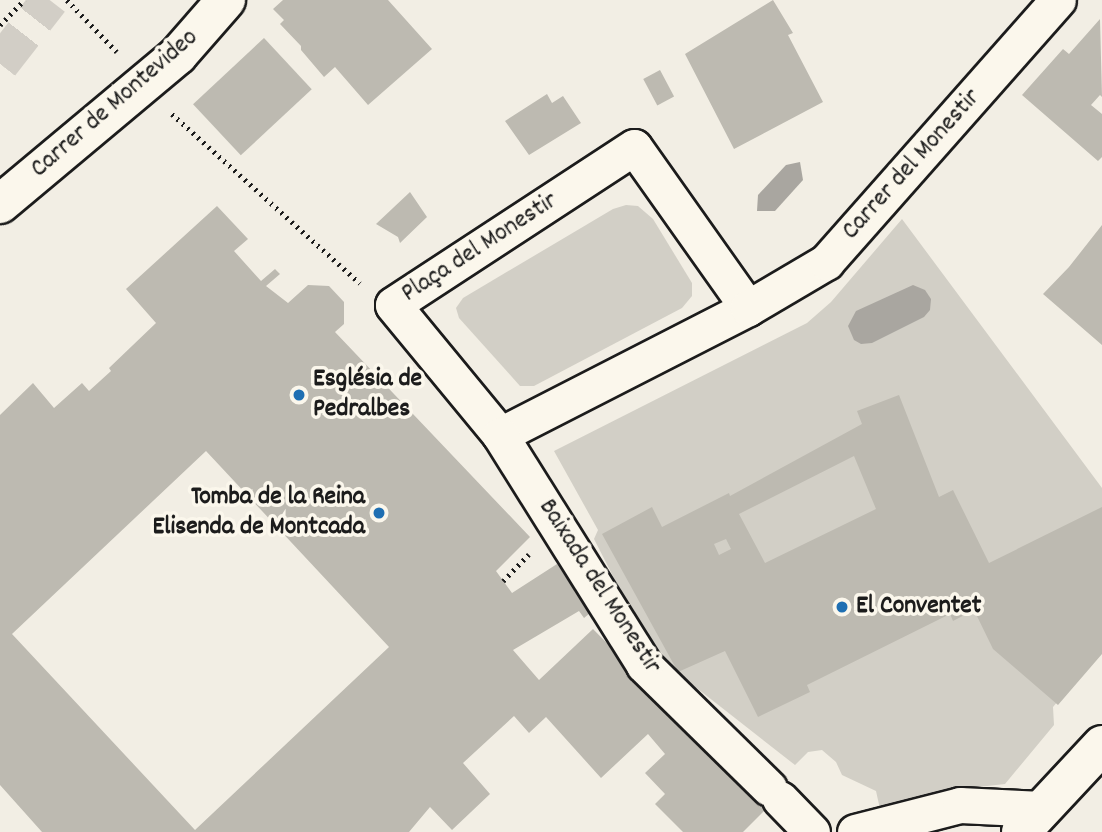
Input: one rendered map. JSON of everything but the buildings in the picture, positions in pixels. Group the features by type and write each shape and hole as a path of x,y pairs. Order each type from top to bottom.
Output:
{"street":[{"name":"Carrer de Montevideo","path":"0,204 178,55 226,0"},
{"name":"Carrer del Monestir","path":"748,308 826,262 1058,0"},
{"name":"Plaça del Monestir","path":"500,435 393,305 634,147 748,308"},
{"path":"500,435 748,308"},
{"name":"Baixada del Monestir","path":"500,435 644,665 812,832"},
{"path":"855,832 960,805 1031,820 1102,745"}],"path":[{"path":"0,25 24,0"},
{"path":"67,0 123,57"},
{"path":"178,122 363,286"},
{"path":"521,562 528,561"}],"shaded area":[{"path":"800,162 803,180 775,211 757,211 758,195 786,165"},
{"path":"626,205 638,206 653,219 692,283 692,296 682,308 534,386 520,386 459,318 456,308 463,298 613,209"},
{"path":"902,219 1102,488 1102,648 1053,707 1054,725 1005,784 960,789 880,809 876,791 842,775 836,762 822,750 808,752 795,765 675,671 664,676 594,539 598,530 554,451 807,323 831,302"},
{"path":"913,285 925,290 931,299 930,310 924,317 872,343 861,344 854,340 848,326 856,311"}],"tunnel":[{"path":"0,64 50,0"}],"place":[{"name":"Església de Pedralbes","path":"299,395"},
{"name":"Tomba de la Reina Elisenda de Montcada","path":"379,513"},
{"name":"El Conventet","path":"842,607"}]}
